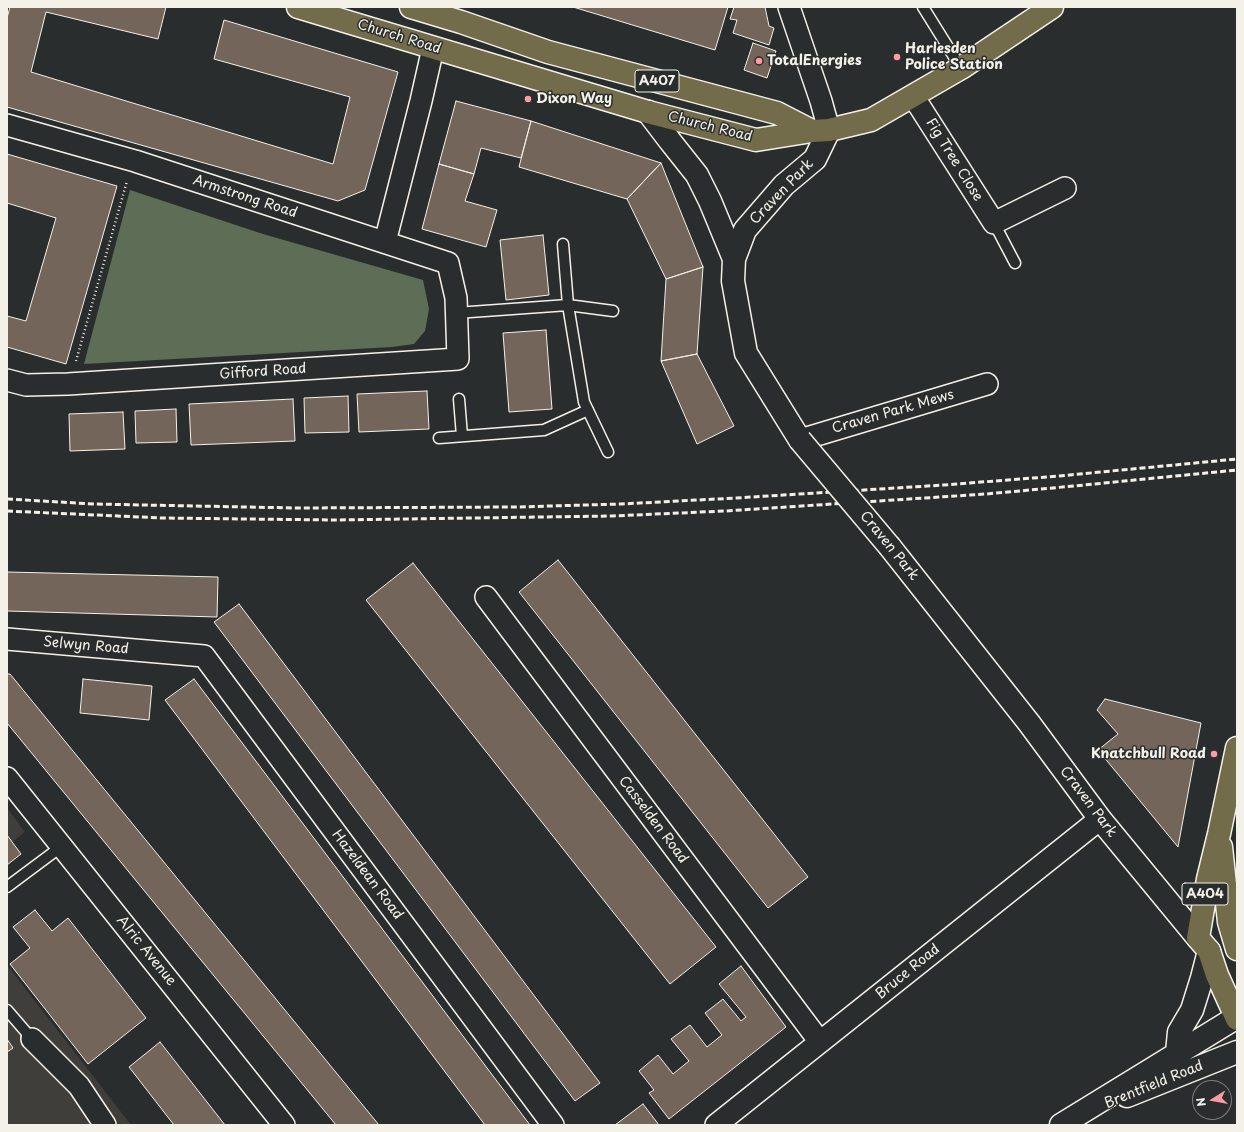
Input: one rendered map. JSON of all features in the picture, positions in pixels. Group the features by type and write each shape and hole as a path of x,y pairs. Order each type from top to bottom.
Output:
{"main road":[{"name":"Church Road","path":"298,7 648,112 756,140 820,130"},
{"name":"A407","path":"411,7 461,22 548,52 777,114 820,130 871,120 961,68 1052,7"},
{"name":"Craven Park","path":"1237,748 1208,879 1203,945 1237,1018"},
{"name":"Craven Park","path":"1219,834 1229,922 1237,949"}],"street":[{"path":"789,7 821,101 820,130"},
{"path":"385,242 433,48"},
{"name":"Fig Tree Close","path":"913,96 994,223"},
{"path":"648,112 697,175 710,201 734,259"},
{"name":"Armstrong Road","path":"7,125 134,161 448,263 456,305"},
{"name":"Craven Park","path":"820,130 815,159 784,185 745,230 734,259 733,281 746,353 800,440 890,547 1029,723 1100,819 1203,945"},
{"path":"994,223 1065,188"},
{"name":"Gifford Road","path":"7,380 26,385 68,384 458,359 456,305"},
{"name":"Craven Park Mews","path":"800,440 987,384"},
{"name":"Casselden Road","path":"486,598 820,1042"},
{"name":"Selwyn Road","path":"7,639 166,653"},
{"name":"Hazeldean Road","path":"166,653 204,656 553,1125"},
{"name":"Alric Avenue","path":"7,778 284,1125"},
{"name":"Bruce Road","path":"716,1125 1100,819"},
{"name":"Brentfield Road","path":"1177,1053 1179,1032 1192,1010 1202,978 1203,945"},
{"name":"Brentfield Road","path":"1066,1122 1177,1053 1237,1018"},
{"path":"32,1039 79,1086 105,1125"},
{"name":"Brentfield Road","path":"1066,1122 1237,1052"}],"lane":[{"path":"923,7 961,68"},
{"name":"Fig Tree Close","path":"994,223 1015,263"},
{"path":"563,244 568,305 584,402 608,452"},
{"path":"456,305 568,305 613,311"},
{"path":"459,399 462,436"},
{"path":"439,438 544,430 588,410"},
{"path":"7,887 62,846"},
{"path":"7,1010 32,1039"}],"path":[{"path":"68,384 134,161"}],"shaded area":[{"path":"7,808 25,832 7,846"},
{"path":"7,965 131,1125 7,1125"}],"green space":[{"path":"130,190 263,234 423,280 429,309 425,331 414,344 392,347 84,364"}],"building":[{"path":"10,7 166,7 158,39 46,12 31,72 333,164 350,97 214,59 224,20 398,72 365,190 338,201 7,107 7,18"},
{"path":"573,7 728,7 715,50"},
{"path":"734,7 765,7 769,26 774,28 769,45 733,33 737,20 730,19"},
{"path":"753,43 776,51 767,78 744,70"},
{"path":"456,101 531,121 521,158 481,148 474,174 439,164"},
{"path":"531,121 661,163 627,199 519,167"},
{"path":"7,154 117,186 66,364 7,347 7,316 26,321 56,218 7,203"},
{"path":"661,163 703,267 666,279 627,199"},
{"path":"439,164 474,174 465,201 497,210 486,247 422,229"},
{"path":"543,235 549,295 506,300 500,240"},
{"path":"703,267 697,354 661,361 666,279"},
{"path":"546,330 552,409 509,412 503,333"},
{"path":"697,354 734,426 697,444 661,361"},
{"path":"427,391 429,429 359,432 357,394"},
{"path":"348,396 349,432 305,433 304,398"},
{"path":"293,399 295,441 191,445 189,404"},
{"path":"176,409 177,442 136,443 135,411"},
{"path":"123,412 125,449 70,451 69,414"},
{"path":"558,560 808,877 768,908 519,592"},
{"path":"413,563 716,947 670,984 366,600"},
{"path":"7,572 218,577 217,617 7,611"},
{"path":"239,604 600,1083 575,1101 214,622"},
{"path":"7,674 10,674 379,1125 336,1125 7,723"},
{"path":"83,679 152,686 149,720 80,713"},
{"path":"194,679 530,1125 485,1125 165,700"},
{"path":"1105,699 1201,723 1178,847 1098,750 1118,734 1097,710"},
{"path":"7,835 21,854 7,865"},
{"path":"35,910 52,931 68,918 146,1018 88,1064 10,964 30,948 13,927"},
{"path":"741,966 786,1027 669,1119 649,1093 654,1090 639,1071 658,1055 673,1074 689,1061 671,1039 690,1025 707,1047 722,1035 705,1013 723,999 741,1021 746,1017 719,984"},
{"path":"7,1039 13,1048 7,1052"},
{"path":"160,1042 225,1125 174,1125 129,1067"},
{"path":"643,1104 659,1125 615,1125"}],"railway":[{"path":"7,499 94,504 296,508 516,507 621,504 944,485 1059,476 1237,459"},
{"path":"7,511 162,518 334,520 612,516 725,511 986,494 1237,470"}],"place":[{"name":"Harlesden Police Station","path":"897,57"},
{"name":"TotalEnergies","path":"759,61"},
{"name":"Dixon Way","path":"528,99"},
{"name":"Knatchbull Road","path":"1214,754"}]}
